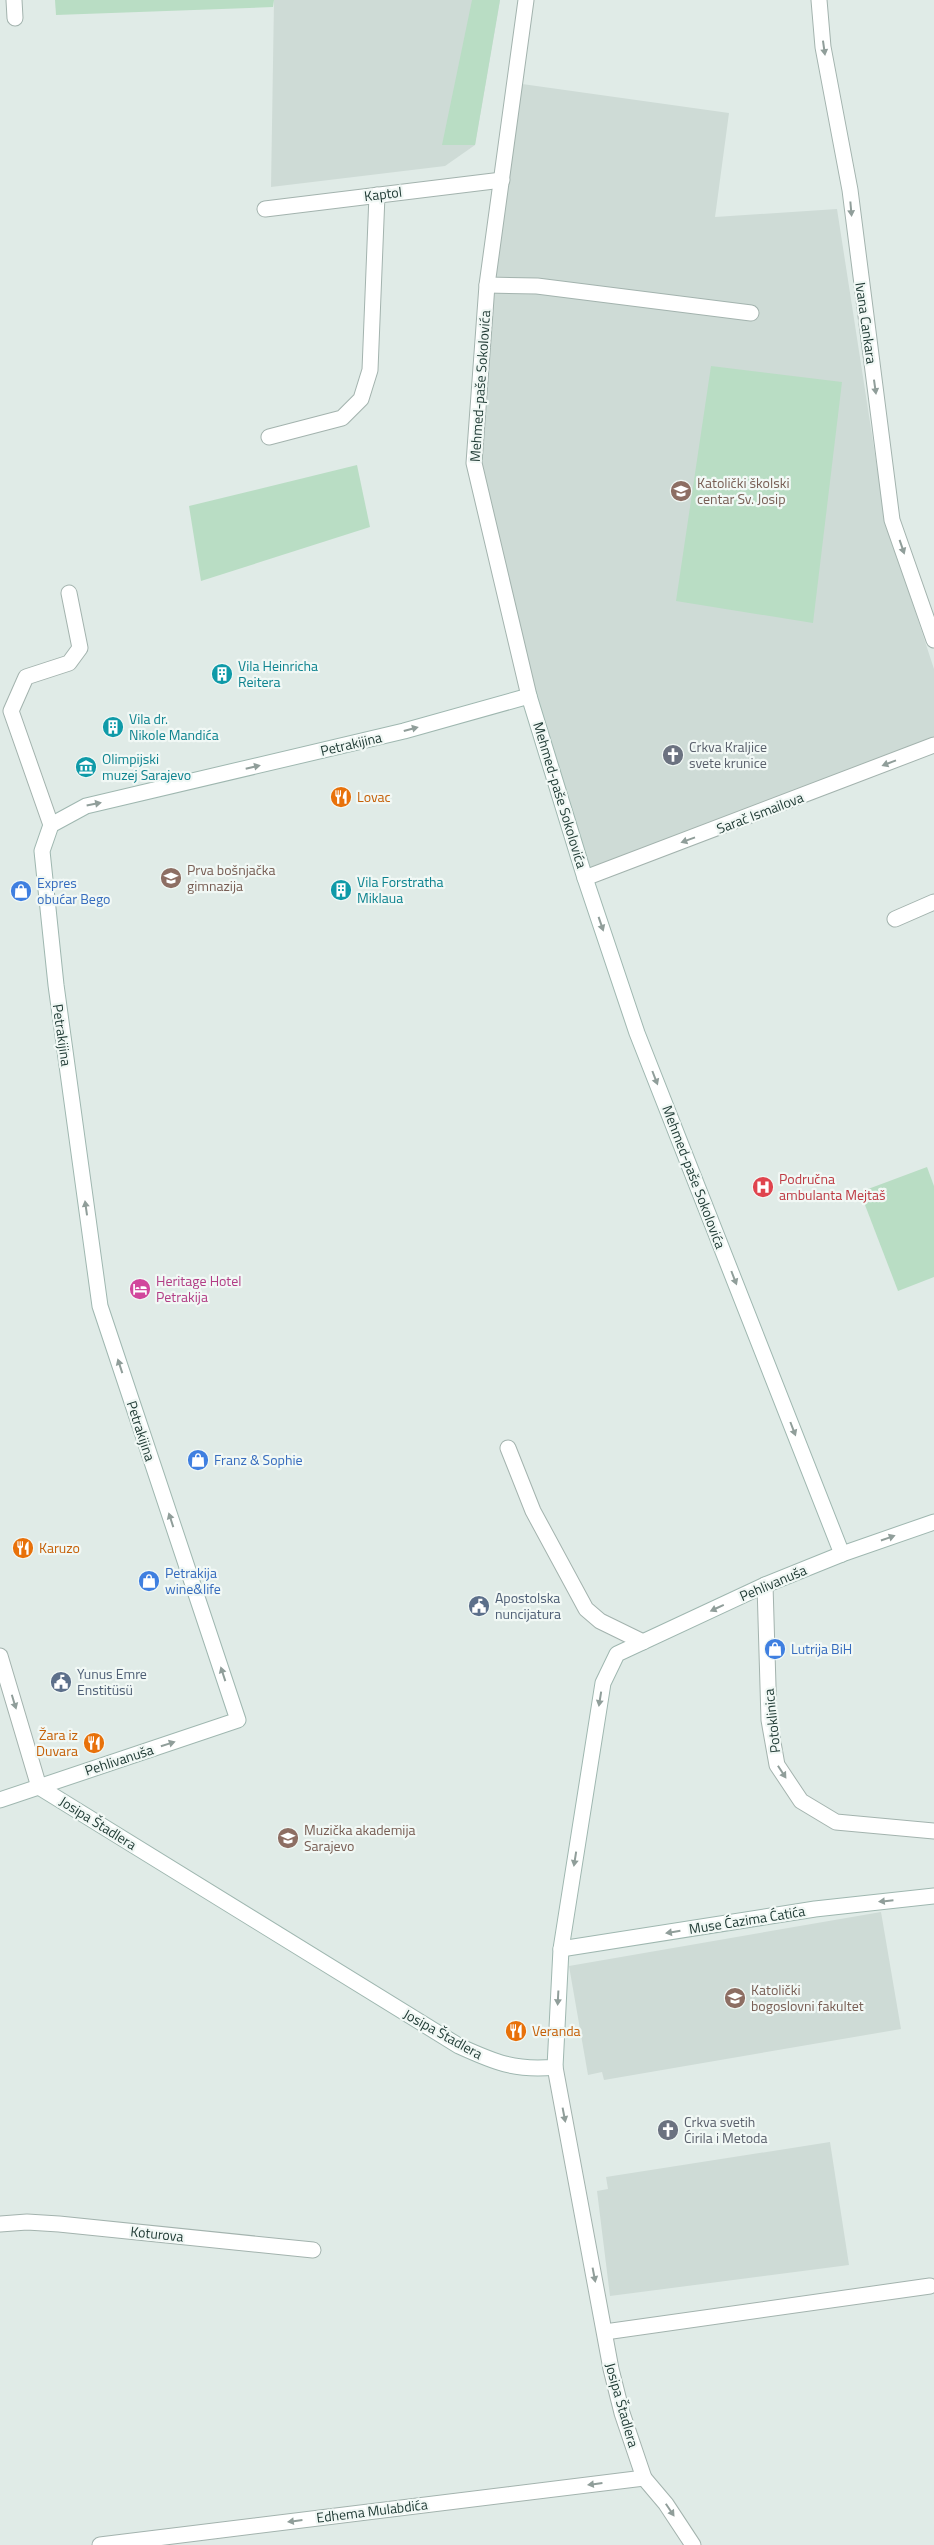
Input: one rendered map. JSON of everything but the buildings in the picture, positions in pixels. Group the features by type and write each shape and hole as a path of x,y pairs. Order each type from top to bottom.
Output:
{"street":[{"path":"14,0 15,18"},
{"name":"Mehmed-paše Sokolovića","path":"526,0 487,285 474,463 529,696 585,878 637,1033 842,1554"},
{"name":"Ivana Cankara","path":"819,0 823,47 850,190 892,520 934,640"},
{"name":"Kaptol","path":"265,209 502,180"},
{"path":"269,437 342,418 361,399 370,370 377,195"},
{"path":"487,285 537,286 752,313"},
{"path":"50,825 11,710 26,676 69,663 80,648 68,594"},
{"name":"Petrakijina","path":"238,1720 100,1306 56,985 42,851 50,825 86,806 404,731 529,696"},
{"name":"Sarač Ismailova","path":"585,878 934,745"},
{"path":"896,920 934,902"},
{"path":"508,1448 533,1511 586,1609 600,1622 643,1642"},
{"name":"Pehlivanuša","path":"561,1949 603,1682 617,1654 765,1586 842,1554 934,1522"},
{"name":"Potoklinica","path":"765,1586 769,1720 777,1765 801,1801 836,1822 934,1831"},
{"path":"0,1656 39,1787"},
{"name":"Pehlivanuša","path":"0,1800 238,1720"},
{"name":"Josipa Štadlera","path":"39,1787 459,2046 504,2064 530,2070 555,2067 605,2332 610,2368 622,2413 644,2478 666,2504 693,2545"},
{"name":"Muse Ćazima Ćatića","path":"561,1949 815,1909 934,1896"},
{"path":"555,2067 561,1949"},
{"name":"Koturova","path":"0,2224 27,2222 59,2224 313,2250"},
{"path":"605,2332 930,2286"},
{"name":"Edhema Mulabdića","path":"100,2545 644,2478"}],"shaded area":[{"path":"274,0 500,0 475,145 445,166 271,187"},
{"name":"Katolički školski centar Sv. Josip","path":"515,83 729,113 715,217 837,209 885,519 934,669 934,745 585,878 474,463"},
{"name":"Katolički bogoslovni fakultet","path":"881,1912 901,2029 604,2080 602,2072 588,2075 569,1966"},
{"path":"830,2142 849,2265 610,2296 597,2191 608,2189 606,2177"}],"green space":[{"path":"55,0 274,0 273,7 56,15"},
{"path":"472,0 500,0 475,145 442,145"},
{"path":"711,366 842,382 813,623 676,601"},
{"path":"357,465 370,527 201,581 189,506"},
{"path":"927,1167 934,1186 934,1277 898,1291 860,1192"}],"place":[{"name":"Katolički školski centar Sv. Josip","path":"681,491"},
{"name":"Vila Heinricha Reitera","path":"222,674"},
{"name":"Vila dr. Nikole Mandića","path":"113,727"},
{"name":"Crkva Kraljice svete krunice","path":"673,755"},
{"name":"Olimpijski muzej Sarajevo","path":"86,767"},
{"name":"Lovac","path":"341,797"},
{"name":"Prva bošnjačka gimnazija","path":"171,878"},
{"name":"Vila Forstratha Miklaua","path":"341,890"},
{"name":"Expres obućar Bego","path":"21,891"},
{"name":"Područna ambulanta Mejtaš","path":"763,1187"},
{"name":"Heritage Hotel Petrakija","path":"140,1289"},
{"name":"Franz & Sophie","path":"198,1460"},
{"name":"Karuzo","path":"23,1548"},
{"name":"Petrakija wine&life","path":"149,1581"},
{"name":"Apostolska nuncijatura","path":"479,1606"},
{"name":"Lutrija BiH","path":"775,1649"},
{"name":"Yunus Emre Enstitüsü","path":"61,1682"},
{"name":"Žara iz Duvara","path":"94,1743"},
{"name":"Muzička akademija Sarajevo","path":"288,1838"},
{"name":"Katolički bogoslovni fakultet","path":"735,1998"},
{"name":"Veranda","path":"516,2031"},
{"name":"Crkva svetih Ćirila i Metoda","path":"668,2130"}]}
